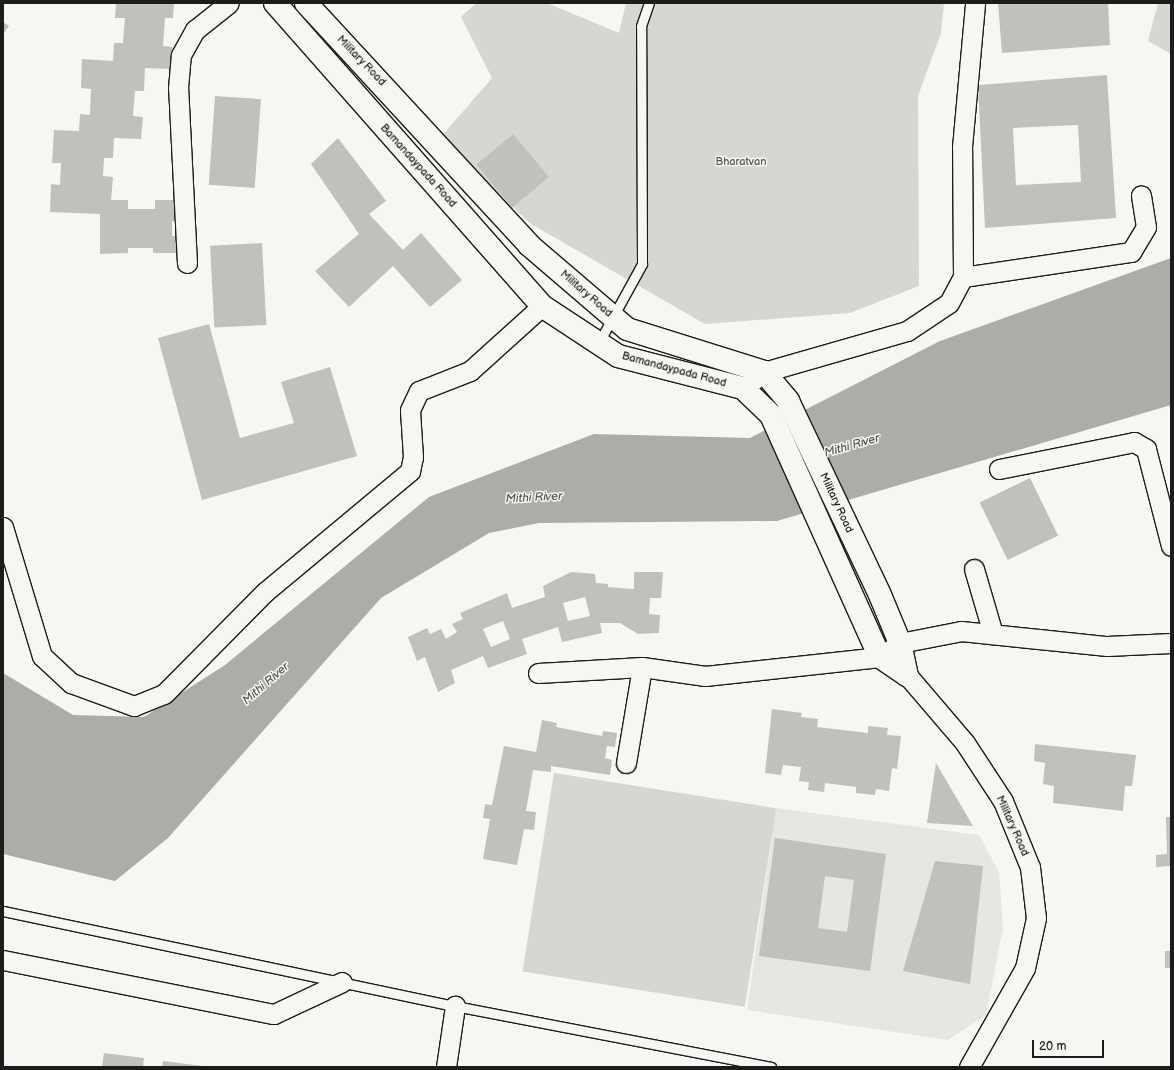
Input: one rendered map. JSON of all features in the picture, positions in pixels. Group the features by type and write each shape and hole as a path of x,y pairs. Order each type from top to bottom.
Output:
{"street":[{"path":"187,263 178,88 181,55 195,30 229,3"},
{"name":"Bamandaypada Road","path":"275,3 542,306 618,356 743,388 771,415 854,603 880,657"},
{"name":"Military Road","path":"306,3 362,62 529,245 627,330 764,372 788,401 880,595 900,643 907,675 965,743 1003,801 1030,867 1036,918 1025,968 969,1067"},
{"path":"743,388 764,372 906,331 949,303 963,277 962,147 976,3"},
{"path":"343,81 362,62"},
{"path":"963,277 1131,252 1146,227 1141,195"},
{"path":"3,527 42,656 71,683 134,706 164,694 265,592 410,471 413,457 410,410 419,391 470,371 542,306"},
{"path":"1000,469 1134,442 1146,449 1171,546"},
{"path":"974,569 993,634"},
{"path":"538,673 642,667 704,676 880,657 900,643 961,631 1107,646 1171,643"},
{"path":"880,657 907,675"},
{"path":"626,763 642,667"},
{"path":"3,960 274,1014 342,982"},
{"path":"446,1067 455,1006"}],"lane":[{"path":"598,344 614,318 642,264 640,26 649,3"},
{"path":"3,911 455,1006 771,1067"}],"shaded area":[{"path":"776,808 979,835 999,872 1003,928 986,1015 948,1040 747,1010"}],"green space":[{"name":"Bharatvan","path":"476,3 547,3 619,33 626,3 944,3 941,33 918,96 919,286 850,313 705,324 531,224 440,138 492,78 461,17"},
{"path":"1158,3 1171,3 1171,54 1148,41"},
{"path":"554,773 776,808 745,1007 523,972"}],"water":[{"name":"Mithi River","path":"1171,258 1171,405 777,521 539,523 489,533 381,598 168,838 115,881 3,854 3,673 73,715 144,717 225,665 429,497 594,434 750,438 940,341"}],"building":[{"path":"116,3 174,3 173,18 165,18 163,46 172,47 171,69 145,68 144,91 135,91 133,116 143,117 141,139 114,138 113,158 104,158 103,176 113,177 111,200 128,200 128,209 155,209 155,200 183,200 184,221 172,221 172,236 183,237 183,253 153,253 153,248 128,248 128,253 100,254 100,214 50,212 51,184 60,185 61,163 52,163 54,130 79,131 80,114 90,115 91,89 81,88 82,59 113,61 114,43 123,43 125,18 115,18"},
{"path":"998,3 1108,3 1110,45 1002,53"},
{"path":"3,22 9,26 3,34"},
{"path":"1107,75 1116,218 985,228 978,85","holes":["1078,125 1081,182 1016,185 1013,128"]},
{"path":"215,96 261,99 255,188 209,185"},
{"path":"513,134 549,177 512,208 476,165"},
{"path":"338,138 386,201 369,214 403,250 421,233 462,280 430,307 393,266 349,307 315,271 359,234 311,164"},
{"path":"262,243 266,325 214,328 210,246"},
{"path":"209,324 240,438 294,423 281,382 330,367 357,456 202,500 158,338"},
{"path":"1030,478 1058,536 1008,560 980,503"},
{"path":"571,572 595,574 596,583 608,584 608,587 634,589 634,572 663,572 661,598 650,598 649,614 660,615 659,633 638,634 620,623 600,623 602,633 562,642 558,627 522,639 527,654 488,668 483,656 451,670 455,683 438,692 425,657 417,661 408,637 427,628 430,634 441,629 446,639 457,632 452,624 463,619 460,613 507,593 512,608 545,597 543,586","holes":["585,597 590,616 568,621 563,603","503,621 510,639 491,647 483,629"]},
{"path":"772,709 802,713 801,717 818,719 817,727 868,733 868,726 888,728 887,735 901,736 897,769 892,768 889,791 876,789 875,795 856,793 856,787 825,783 824,792 808,790 809,782 799,781 801,767 783,765 781,775 765,773"},
{"path":"542,720 557,723 556,727 602,736 603,731 617,733 615,747 607,746 605,758 612,760 610,775 551,766 551,772 533,770 526,811 536,812 534,830 524,829 517,865 483,859 490,819 483,818 485,804 492,805 504,746 536,752"},
{"path":"1035,744 1136,755 1132,786 1125,786 1123,811 1053,803 1054,786 1043,784 1045,763 1034,761"},
{"path":"936,763 973,826 927,823"},
{"path":"1166,817 1171,817 1171,866 1156,867 1156,855 1167,854"},
{"path":"775,838 886,854 870,971 759,956","holes":["825,876 854,880 847,932 818,928"]},
{"path":"935,861 983,866 970,984 903,971"},
{"path":"1165,951 1171,951 1171,968 1165,968"},
{"path":"104,1053 144,1058 143,1067 102,1067"},
{"path":"163,1061 203,1066 203,1067 162,1067"}]}
